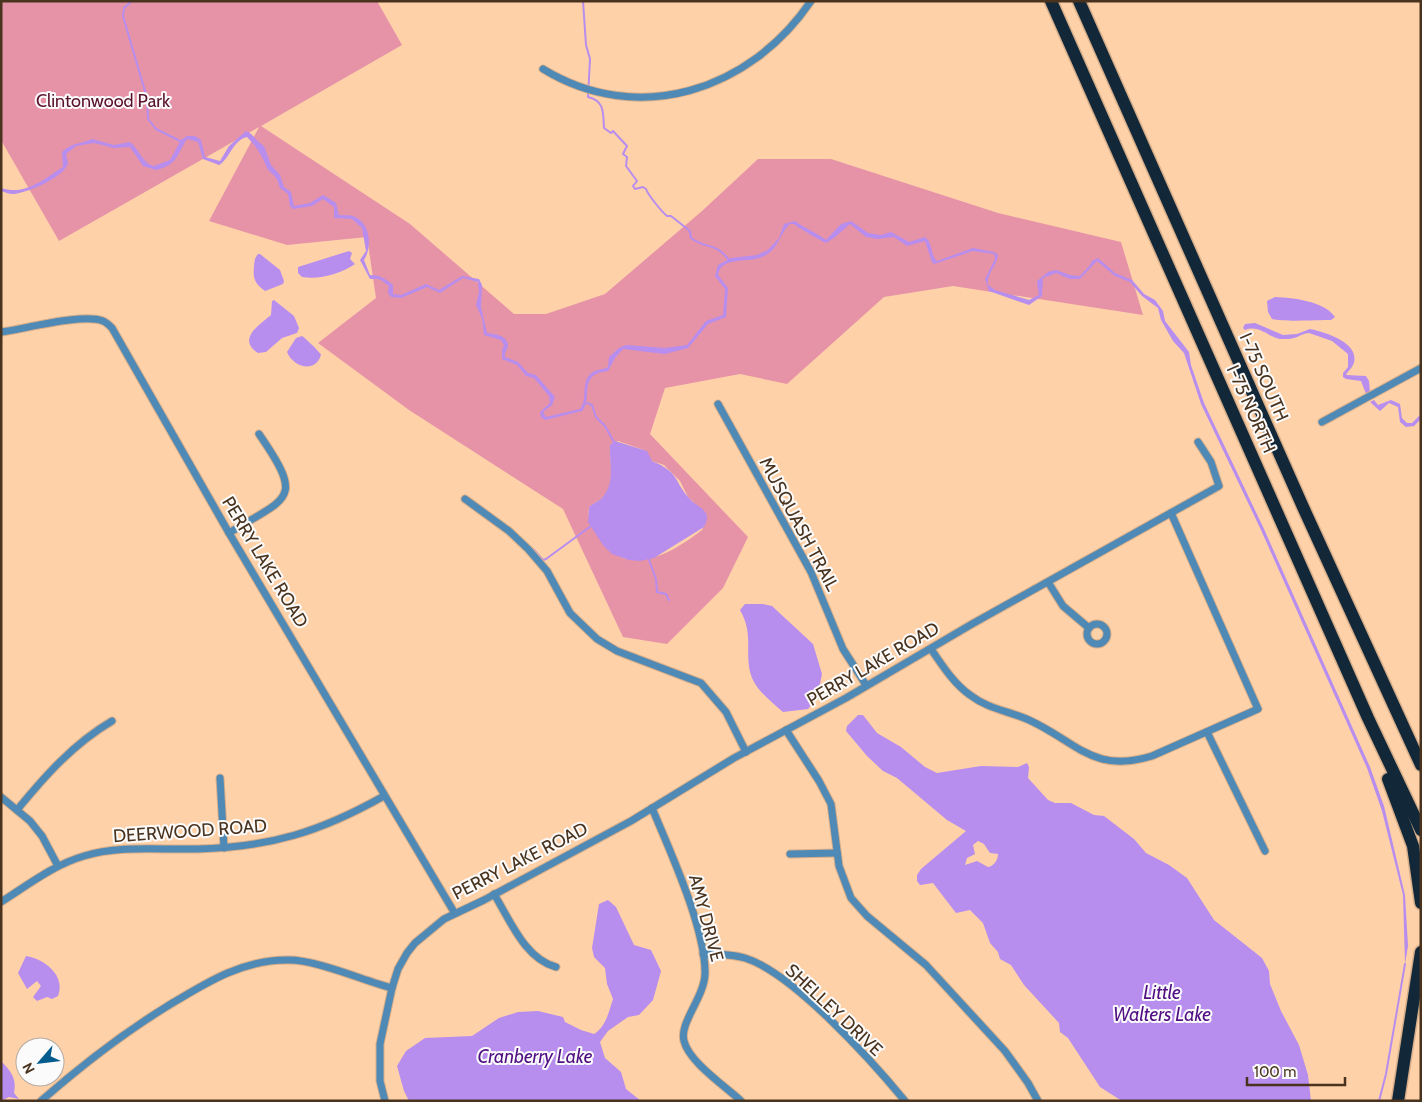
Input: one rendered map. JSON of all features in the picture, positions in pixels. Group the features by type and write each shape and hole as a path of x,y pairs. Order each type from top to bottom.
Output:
{"highway":[{"name":"I-75 NORTH","path":"1051,1 1368,718 1421,830"},
{"name":"I-75 SOUTH","path":"1079,1 1303,506 1421,765"},
{"path":"1383,680 1421,750"},
{"path":"1368,718 1367,728 1410,839 1421,903"},
{"path":"1398,1101 1421,952"}],"street":[{"path":"543,69 558,79 593,92 615,96 641,98 688,92 722,78 754,60 797,21 811,1"},
{"name":"PERRY LAKE ROAD","path":"1,332 64,321 104,321 112,328 123,344 229,533 454,912 494,894 652,808 746,752 1219,486 1211,462 1198,442"},
{"path":"1322,422 1421,368"},
{"name":"MUSQUASH TRAIL","path":"718,404 811,572 843,649 866,685"},
{"path":"229,533 273,508 283,499 287,488 276,460 259,434"},
{"path":"465,499 509,530 528,549 548,571 570,613 597,639 622,653 701,683 726,712 746,752"},
{"path":"931,648 948,673 970,695 993,709 1038,724 1084,754 1115,762 1136,761 1258,709 1171,513"},
{"path":"1048,582 1063,606 1089,628"},
{"path":"17,810 50,770 71,750 112,721"},
{"path":"786,730 827,795 834,818 836,853 843,881 859,908 926,965 1005,1051 1028,1083 1038,1101"},
{"path":"1207,732 1264,851"},
{"path":"220,778 224,848"},
{"name":"DEERWOOD ROAD","path":"1,902 58,866 85,856 103,852 224,848 271,842 315,830 349,816 384,796"},
{"path":"1,797 17,810 42,836 58,866"},
{"name":"AMY DRIVE","path":"652,808 684,888 703,954 704,984 700,998 682,1034 684,1042 687,1050 696,1061 741,1101"},
{"path":"790,854 836,853"},
{"path":"494,894 524,944 537,959 556,967"},
{"path":"385,1101 380,1081 380,1061 384,1023 398,969 415,943 454,912"},
{"name":"SHELLEY DRIVE","path":"703,954 727,954 746,958 781,978 835,1026 905,1101"},
{"path":"45,1099 119,1036 185,994 220,975 244,966 290,959 392,988"}],"green space":[{"name":"Clintonwood Park","path":"1,1 377,1 402,45 261,126 410,224 514,314 546,314 605,294 702,211 758,159 831,159 998,213 1121,242 1143,315 953,286 884,297 787,384 740,374 665,388 650,434 748,537 723,588 667,644 623,637 563,509 409,410 318,343 376,298 367,237 287,245 209,221 259,127 59,241 1,140","holes":["618,441 644,450 652,461 664,465 680,481 688,497 706,514 706,522 702,530 676,548 662,555 633,560 620,557 608,548 590,522 589,507 607,492 611,479 610,445"]}],"water":[{"path":"246,131 264,146 271,165 280,175 284,187 291,192 294,206 310,203 323,195 336,203 339,215 351,216 360,220 367,231 369,243 364,260 370,275 382,277 393,285 393,294 401,295 426,284 439,290 462,276 479,279 482,285 481,307 487,333 505,339 508,345 505,357 518,362 528,373 536,375 555,397 552,405 543,412 546,417 580,409 584,400 586,380 593,372 608,367 609,357 619,348 626,345 665,348 687,345 706,321 723,315 725,289 715,276 718,265 731,258 757,255 768,250 779,238 784,224 795,221 826,240 841,224 851,221 868,233 881,235 891,232 909,242 925,237 937,261 973,248 994,252 998,255 989,277 988,285 995,290 1029,300 1039,295 1037,281 1048,272 1056,270 1080,276 1092,261 1098,258 1115,273 1132,280 1144,294 1155,300 1163,311 1165,321 1189,352 1191,365 1204,403 1264,529 1370,767 1384,806 1405,895 1408,946 1405,964 1403,895 1382,811 1367,768 1261,530 1201,404 1184,353 1173,341 1161,320 1158,308 1142,296 1130,282 1115,276 1097,261 1080,279 1070,279 1056,273 1043,278 1042,296 1029,305 989,291 985,279 995,259 994,254 973,251 934,264 925,241 907,246 894,237 877,239 866,237 850,224 826,243 794,224 790,224 768,254 756,259 736,261 724,265 720,269 718,275 728,288 726,317 708,324 688,348 665,354 623,349 615,358 608,371 598,373 592,377 588,386 585,407 582,411 545,420 541,417 540,412 550,403 549,396 534,378 526,376 517,365 502,359 504,345 501,340 484,335 482,318 476,305 479,292 478,282 463,278 440,293 427,287 401,298 391,297 388,293 389,286 381,280 370,279 360,260 366,251 362,228 352,219 334,218 334,207 323,199 312,206 293,209 290,206 288,194 280,188 277,179 268,169 263,158 247,137 238,142 226,159 219,165 203,159 198,142 187,139 173,162 156,170 143,166 130,147 114,148 94,143 76,146 66,154 68,163 60,174 53,179 19,193 12,194 1,191 1,188 19,190 42,181 63,167 62,152 74,145 92,139 114,145 130,142 150,165 154,166 170,160 181,140 187,136 195,136 201,140 205,157 220,161 229,146"},
{"path":"349,251 352,253 350,259 355,264 343,271 315,278 302,277 298,273 298,267"},
{"path":"258,254 280,270 284,281 283,284 265,291 258,285 254,274 255,260"},
{"path":"1275,297 1308,301 1324,307 1335,317 1331,320 1292,321 1272,319 1268,312 1267,301"},
{"path":"274,300 294,316 299,328 297,333 282,338 266,352 258,353 249,343 249,338 256,328 271,315 272,301"},
{"path":"1255,323 1283,335 1297,334 1310,329 1339,339 1351,349 1354,355 1354,362 1346,375 1366,376 1369,381 1370,392 1366,394 1361,381 1343,377 1343,373 1348,367 1348,354 1332,341 1309,333 1291,339 1282,339 1260,330 1245,330 1243,328 1245,324"},
{"path":"302,336 321,355 314,365 299,365 287,352 296,338"},
{"path":"1374,400 1378,405 1391,400 1400,404 1402,418 1407,423 1412,423 1421,414 1421,419 1414,426 1406,427 1400,422 1398,407 1389,403 1380,411 1370,402"},
{"path":"615,441 647,451 652,461 668,469 692,501 704,510 707,520 704,527 654,558 640,561 629,560 612,554 603,545 588,522 589,507 602,498 609,486 611,473 610,445"},
{"path":"745,604 772,606 813,644 822,674 817,698 808,709 783,712 758,688 752,678 748,661 747,628 740,610"},
{"name":"Little Walters Lake","path":"858,715 863,715 877,733 901,747 925,767 937,773 981,766 1018,767 1027,763 1029,767 1028,778 1048,800 1055,803 1071,803 1094,815 1104,816 1134,839 1146,853 1169,865 1187,878 1214,920 1262,958 1269,971 1270,984 1281,1011 1299,1045 1308,1075 1311,1101 1122,1101 1100,1087 1068,1038 1060,1032 1059,1023 1024,985 1011,965 1000,959 998,952 990,943 983,923 970,910 956,913 933,883 920,885 917,881 917,875 921,869 966,831 947,820 897,778 883,771 867,756 846,731 847,726","holes":["978,841 984,844 990,853 998,854 994,864 988,867 977,861 965,865 967,858 975,854 973,845"]},
{"name":"Cranberry Lake","path":"608,900 616,907 634,945 651,950 661,971 653,1000 639,1015 628,1017 608,1031 600,1042 605,1058 621,1072 626,1089 641,1101 409,1101 397,1066 406,1051 425,1038 472,1036 499,1018 518,1012 538,1011 563,1017 565,1022 581,1030 594,1034 598,1031 606,1018 613,999 607,984 605,968 594,957 592,948 599,904"},
{"path":"26,956 47,965 56,975 60,989 58,996 52,999 47,997 37,1001 33,997 41,986 37,981 27,989 18,973"},
{"path":"1,1061 8,1068 12,1076 15,1084 14,1093 19,1099 9,1097 1,1101"}],"waterway":[{"path":"132,1 124,8 123,16 147,98 148,119 156,129 182,142"},
{"path":"583,1 586,45 590,59 588,97 598,101 602,108 604,128 611,133 613,131 627,146 623,154 627,157 626,166 637,181 633,186 635,189 643,187 646,189 667,216 671,216 690,231 691,238 719,250 729,260"},
{"path":"587,403 592,405 596,417 605,426 614,442"},
{"path":"533,549 543,560 546,559 591,526"},
{"path":"649,560 656,579 657,592 666,594 669,600"},
{"path":"1379,1101 1386,1074 1405,964"}]}
